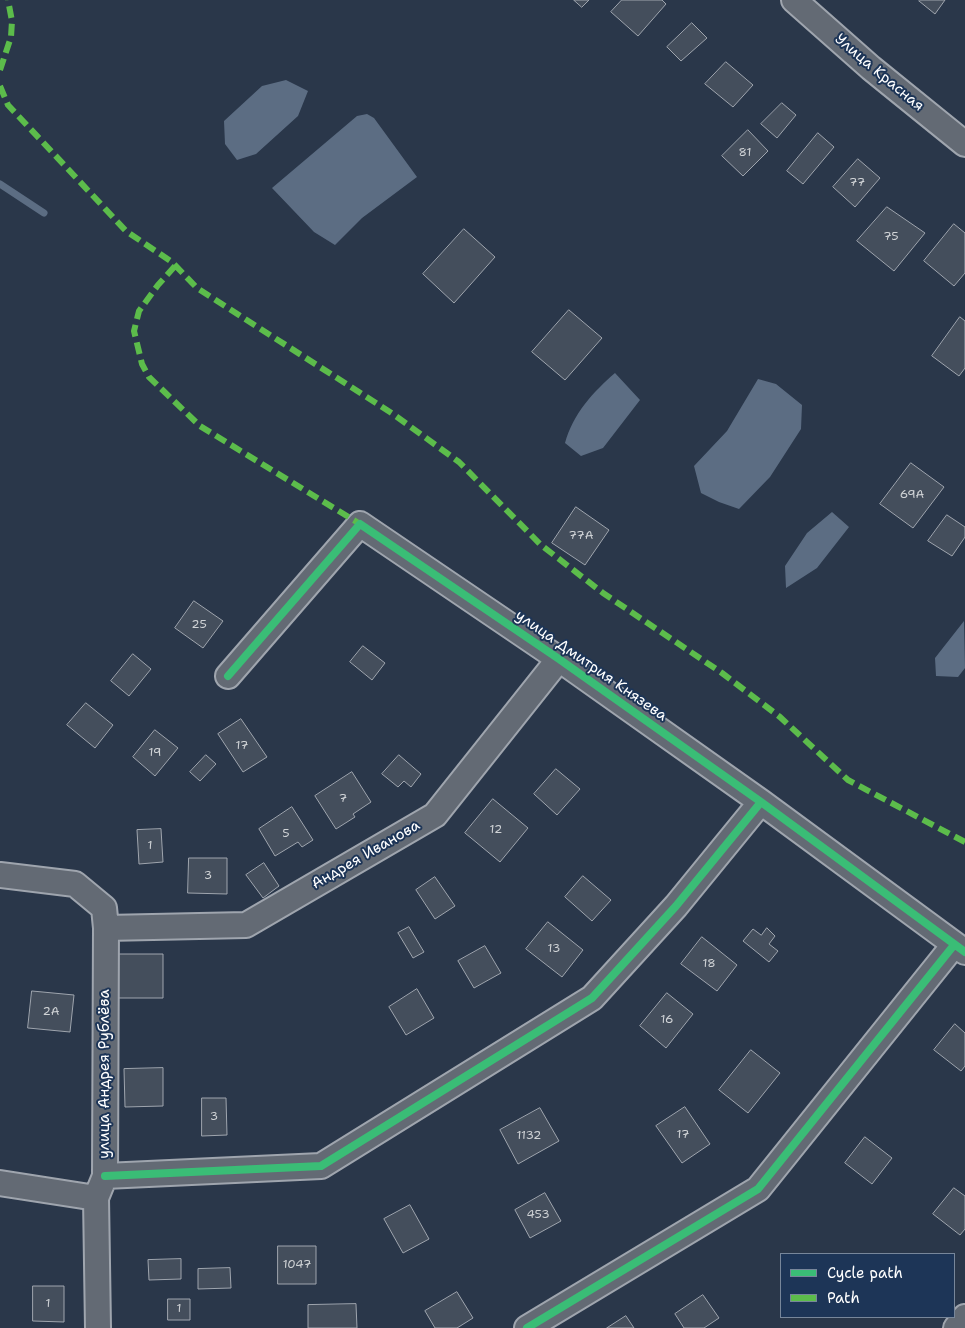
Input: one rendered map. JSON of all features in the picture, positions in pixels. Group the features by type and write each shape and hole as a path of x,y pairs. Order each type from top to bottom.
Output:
{"street":[{"name":"Улица Красная","path":"794,0 871,68 965,144"},
{"name":"улица Дмитрия Князева","path":"228,676 360,524 559,659 761,802 960,948"},
{"name":"Андрея Иванова","path":"105,918 246,925 435,815 559,659"},
{"path":"0,1183 100,1187 321,1166 592,998 676,906 761,802"},
{"path":"0,875 75,884 105,918"},
{"name":"улица Андрея Рублёва","path":"98,1328 105,918"},
{"path":"527,1328 758,1189 960,948"},
{"path":"956,1328 965,1317"}],"water":[{"path":"286,80 308,91 298,116 256,154 237,160 225,144 224,121 262,86"},
{"path":"367,114 374,118 417,177 362,218 335,245 314,232 272,188 357,116"},
{"path":"615,373 640,400 603,448 581,456 565,443 573,422 585,404"},
{"path":"758,379 776,384 802,405 801,429 770,477 739,509 701,493 694,466 727,431"},
{"path":"832,512 849,527 817,568 786,588 785,566 807,533"},
{"path":"964,621 965,668 958,677 936,676 935,658"}],"building":[{"path":"574,0 589,0 582,7"},
{"path":"622,0 662,0 666,4 638,36 611,12"},
{"path":"920,0 945,0 935,14"},
{"path":"692,23 707,38 681,61 667,47"},
{"path":"726,62 753,85 733,107 705,84"},
{"path":"782,103 796,115 777,138 761,124"},
{"path":"748,130 768,151 743,176 722,156"},
{"path":"818,133 834,147 803,184 787,171"},
{"path":"858,159 880,178 855,207 833,187"},
{"path":"887,207 925,233 894,271 857,241"},
{"path":"954,224 965,233 965,273 954,286 924,261"},
{"path":"464,229 495,257 454,303 423,274"},
{"path":"569,310 602,338 565,380 532,352"},
{"path":"960,317 965,321 965,368 959,376 932,356"},
{"path":"911,463 944,487 913,528 880,504"},
{"path":"576,507 609,530 585,565 552,543"},
{"path":"947,515 965,527 965,537 952,556 928,541"},
{"path":"194,601 223,621 203,648 175,628"},
{"path":"363,646 385,663 372,680 350,662"},
{"path":"133,654 151,669 129,696 111,681"},
{"path":"86,703 113,725 95,748 67,725"},
{"path":"241,719 267,757 243,772 218,734"},
{"path":"155,730 178,748 155,776 133,757"},
{"path":"206,755 216,764 200,781 190,772"},
{"path":"399,755 421,774 411,787 404,781 398,787 382,774"},
{"path":"556,769 580,789 557,815 534,794"},
{"path":"352,772 371,802 353,814 355,817 336,829 315,796"},
{"path":"493,799 528,828 500,862 465,833"},
{"path":"292,807 313,840 302,847 298,842 275,856 259,829"},
{"path":"161,829 163,862 139,864 137,830"},
{"path":"189,858 227,858 227,894 188,893"},
{"path":"264,863 279,886 263,898 246,875"},
{"path":"583,876 611,900 592,921 565,897"},
{"path":"435,877 455,906 435,919 416,890"},
{"path":"548,922 583,950 562,977 526,949"},
{"path":"409,927 424,952 413,958 398,933"},
{"path":"767,928 775,936 769,944 778,951 769,962 743,941 753,929 761,935"},
{"path":"702,937 737,965 717,991 681,964"},
{"path":"485,946 501,973 474,988 458,961"},
{"path":"117,954 163,954 163,998 117,998"},
{"path":"417,989 434,1018 406,1035 389,1007"},
{"path":"32,991 74,995 70,1032 28,1028"},
{"path":"667,993 693,1014 666,1048 640,1026"},
{"path":"955,1024 965,1033 965,1066 961,1071 934,1050"},
{"path":"751,1050 780,1073 748,1113 719,1090"},
{"path":"163,1068 163,1106 125,1107 124,1069"},
{"path":"202,1098 226,1098 227,1135 202,1136"},
{"path":"685,1107 710,1144 682,1163 656,1126"},
{"path":"540,1108 559,1141 518,1164 500,1130"},
{"path":"865,1137 892,1158 872,1184 845,1163"},
{"path":"954,1188 965,1196 965,1229 960,1235 933,1214"},
{"path":"545,1193 561,1221 530,1238 515,1210"},
{"path":"410,1205 429,1239 403,1253 384,1219"},
{"path":"278,1246 316,1246 316,1284 278,1284"},
{"path":"181,1259 181,1279 149,1280 148,1260"},
{"path":"230,1268 231,1288 198,1289 198,1269"},
{"path":"33,1286 64,1286 64,1322 33,1321"},
{"path":"457,1292 473,1318 457,1328 435,1328 425,1311"},
{"path":"703,1295 719,1318 704,1328 684,1328 675,1314"},
{"path":"168,1299 190,1299 190,1320 168,1320"},
{"path":"356,1304 357,1328 308,1328 308,1305"},
{"path":"626,1316 634,1328 607,1328"}],"waterway":[{"path":"0,184 44,213"}],"marked path":[{"path":"0,70 11,37 12,21 8,0"},
{"path":"0,86 8,105 126,231 172,262 197,288 393,414 459,462 541,545 603,593 722,673 780,717 848,780 965,842"},
{"path":"175,266 139,311 134,331 142,364 149,377 200,426 360,524"}],"cycle path":[{"path":"228,676 360,524 559,659 761,802 965,952"},
{"path":"105,1176 321,1166 592,998 676,906 761,802"},
{"path":"527,1328 758,1189 954,945"}]}
